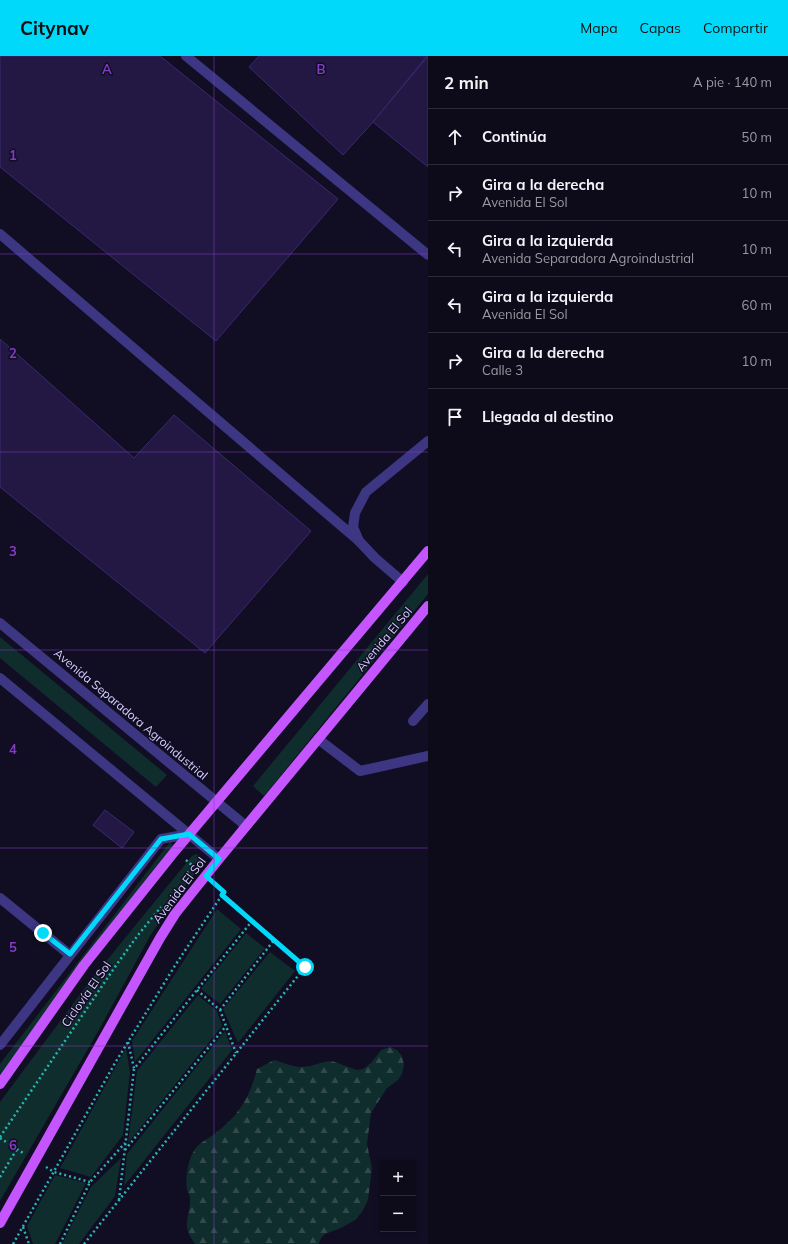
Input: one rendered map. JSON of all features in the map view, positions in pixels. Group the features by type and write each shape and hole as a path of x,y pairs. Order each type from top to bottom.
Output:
{"main road":[{"name":"Avenida El Sol","path":"0,1084 84,965 189,834 428,551"},
{"name":"Avenida El Sol","path":"0,1223 160,938 175,914 428,606"}],"street":[{"path":"186,56 428,255"},
{"path":"0,234 359,541 374,558 403,582"},
{"path":"359,541 354,527 355,513 366,492 428,441"},
{"name":"Avenida Separadora Agroindustrial","path":"0,623 246,826"},
{"path":"0,678 219,859"},
{"path":"413,721 428,704"},
{"path":"318,739 360,771 428,756"},
{"path":"0,1045 161,839 189,834"},
{"path":"0,898 70,954"}],"path":[{"path":"184,878 193,866"},
{"path":"13,1244 115,1062 176,964 224,892 206,876"},
{"path":"84,1244 305,967 222,895"},
{"name":"Ciclovía El Sol","path":"0,1137 121,958 165,902"},
{"path":"134,1069 252,921"},
{"path":"220,1010 274,940"},
{"path":"197,990 220,1010 236,1053"},
{"path":"125,1150 226,1026"},
{"path":"119,1201 134,1069 128,1042"},
{"path":"0,1137 54,1172 90,1182"},
{"path":"60,1244 90,1182 126,1142"},
{"path":"0,1177 17,1149"},
{"path":"23,1227 30,1244"}],"green space":[{"path":"428,574 428,594 264,796 253,786"},
{"path":"0,637 167,775 156,787 0,658"},
{"path":"170,842 173,845 94,946 0,1075 0,1064"},
{"path":"196,854 200,856 203,863 150,936 100,1028 0,1201 0,1102 90,981 192,856"},
{"path":"217,909 241,929 135,1062 132,1041"},
{"path":"246,933 265,948 220,1004 201,989"},
{"path":"270,952 295,971 238,1043 223,1009"},
{"path":"198,995 217,1011 222,1026 128,1143 137,1071"},
{"path":"225,1031 232,1050 124,1186 127,1154"},
{"path":"390,1047 397,1050 402,1056 404,1065 402,1074 398,1080 387,1088 371,1113 367,1144 372,1168 368,1200 362,1212 355,1220 341,1228 325,1234 321,1238 319,1244 195,1244 188,1232 187,1227 190,1196 187,1189 186,1180 190,1159 199,1145 225,1125 238,1111 251,1088 257,1069 274,1060 300,1067 332,1061 357,1070 363,1069 371,1063 381,1050"},
{"path":"126,1048 130,1072 123,1135 91,1177 60,1168"},
{"path":"121,1158 115,1196 79,1244 62,1244 91,1187"},
{"path":"55,1175 86,1183 55,1244 33,1244 27,1226"}],"building":[{"path":"0,56 160,56 338,199 216,341 0,167"},
{"path":"259,56 427,56 373,122 343,155 249,67"},
{"path":"428,56 428,167 373,122"},
{"path":"0,339 134,458 174,415 311,531 205,653 0,487"},
{"path":"105,810 134,832 122,848 93,825"}],"route":[{"path":"43,933 70,954 161,839 189,834 219,859 206,876 224,892 222,895 305,967"}]}
